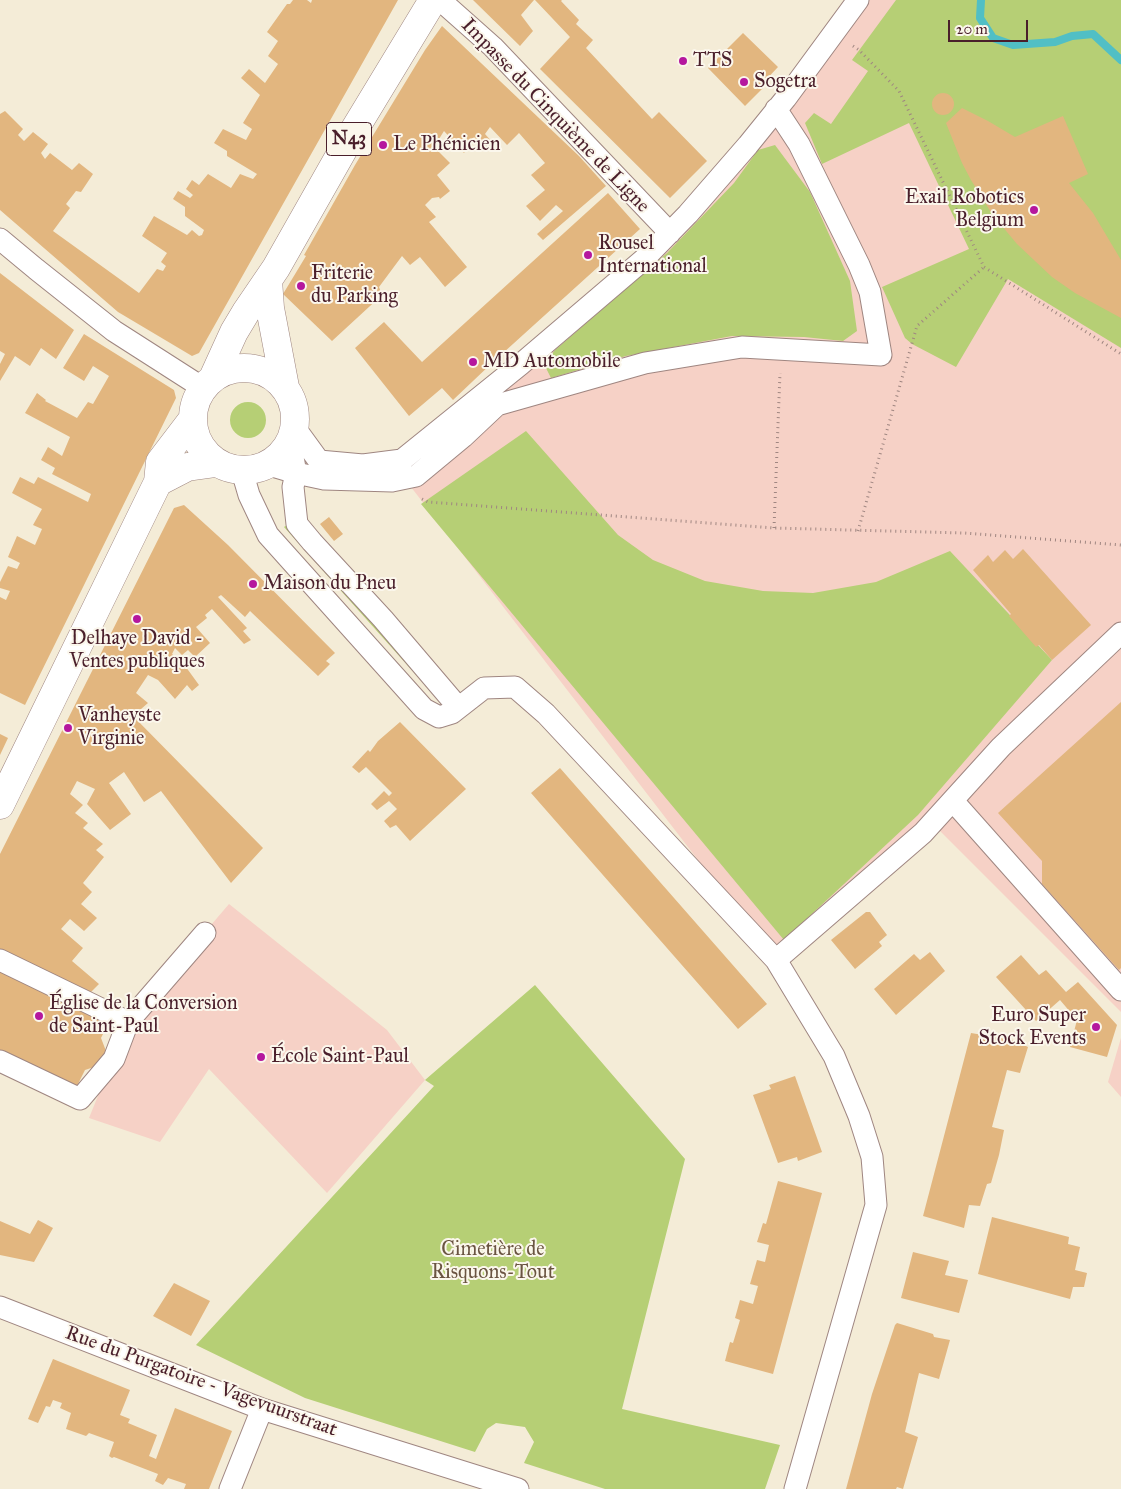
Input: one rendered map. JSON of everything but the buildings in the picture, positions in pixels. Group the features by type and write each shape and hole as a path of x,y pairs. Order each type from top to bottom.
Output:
{"main road":[{"name":"N43","path":"0,805 158,482 160,462 192,420 195,403 208,383 234,332 268,280 432,0"},
{"path":"158,482 186,467 256,469 269,464 281,455 293,435 294,406 285,387 270,308 268,280"},
{"path":"208,383 232,369 251,368 270,374 285,387"},
{"path":"192,420 197,440 208,457 229,467"}],"street":[{"name":"Impasse du Cinquième de Ligne","path":"440,0 493,47 670,233"},
{"path":"293,435 319,461 363,465 402,460 521,364 643,260 670,233 730,166 786,98 858,0"},
{"path":"269,464 296,473 324,479 392,481 416,476 464,437 497,405 645,362 742,347 881,355 870,292 859,265 799,144 776,109"},
{"path":"0,238 114,331 208,383"},
{"path":"521,364 520,375 526,389 536,394"},
{"path":"293,435 296,473 293,487 297,524 383,619 458,707"},
{"path":"229,467 249,495 268,535 424,709 439,717 452,713 484,688 515,687 546,714 776,960 834,1056 859,1116 872,1157 876,1205 795,1489"},
{"path":"776,960 923,833 1001,747 1121,633"},
{"path":"952,801 1121,990"},
{"path":"0,1061 80,1099 114,1059 128,1022 205,933"},
{"path":"0,960 128,1022"},
{"name":"Rue du Purgatoire - Vagevuurstraat","path":"0,1307 262,1409 518,1489"},
{"path":"230,1489 262,1409"}],"path":[{"path":"833,34 859,50 899,91 984,267 1121,354"},
{"path":"858,531 866,498 908,363 917,326 984,267"},
{"path":"774,528 780,350"},
{"path":"408,477 413,493 428,502 774,528 964,533 1121,545"}],"shaded area":[{"path":"858,0 1121,0 1121,1012 932,823 768,951 411,487 758,132"},
{"name":"École Saint-Paul","path":"229,904 387,1030 425,1080 327,1193 209,1069 160,1142 89,1118 128,1022"},
{"path":"1121,1038 1121,1097 1108,1082"}],"green space":[{"path":"896,0 1121,0 1121,348 1008,279 956,367 912,344 905,338 882,287 969,249 909,123 822,164 805,123 814,113 831,124 868,71 852,60"},
{"path":"775,145 810,192 850,281 857,331 843,341 804,337 732,336 626,356 551,378 545,366 554,351 667,253 734,183 758,150"},
{"path":"248,402 261,407 266,420 261,433 248,438 235,433 230,420 235,407"},
{"path":"526,431 618,535 653,560 705,581 763,591 813,593 876,582 950,551 1052,660 918,815 784,940 421,504"},
{"path":"290,523 434,695 284,527"},
{"name":"Cimetière de Risquons-Tout","path":"535,985 685,1159 622,1409 780,1445 765,1489 605,1489 524,1463 534,1442 525,1427 496,1423 487,1429 475,1452 305,1398 196,1345 434,1086 425,1080"}],"waterway":[{"path":"981,0 980,18 993,38 1013,45 1055,42 1072,36 1093,34 1121,60"}],"place":[{"name":"TTS","path":"683,61"},
{"name":"Sogetra","path":"744,82"},
{"name":"Le Phénicien","path":"383,145"},
{"name":"Exail Robotics Belgium","path":"1034,210"},
{"name":"Rousel International","path":"588,255"},
{"name":"Friterie du Parking","path":"301,286"},
{"name":"MD Automobile","path":"473,362"},
{"name":"Maison du Pneu","path":"253,584"},
{"name":"Delhaye David - Ventes publiques","path":"137,619"},
{"name":"Vanheyste Virginie","path":"68,728"},
{"name":"Église de la Conversion de Saint-Paul","path":"39,1016"},
{"name":"Euro Super Stock Events","path":"1096,1027"},
{"name":"École Saint-Paul","path":"261,1057"}]}
